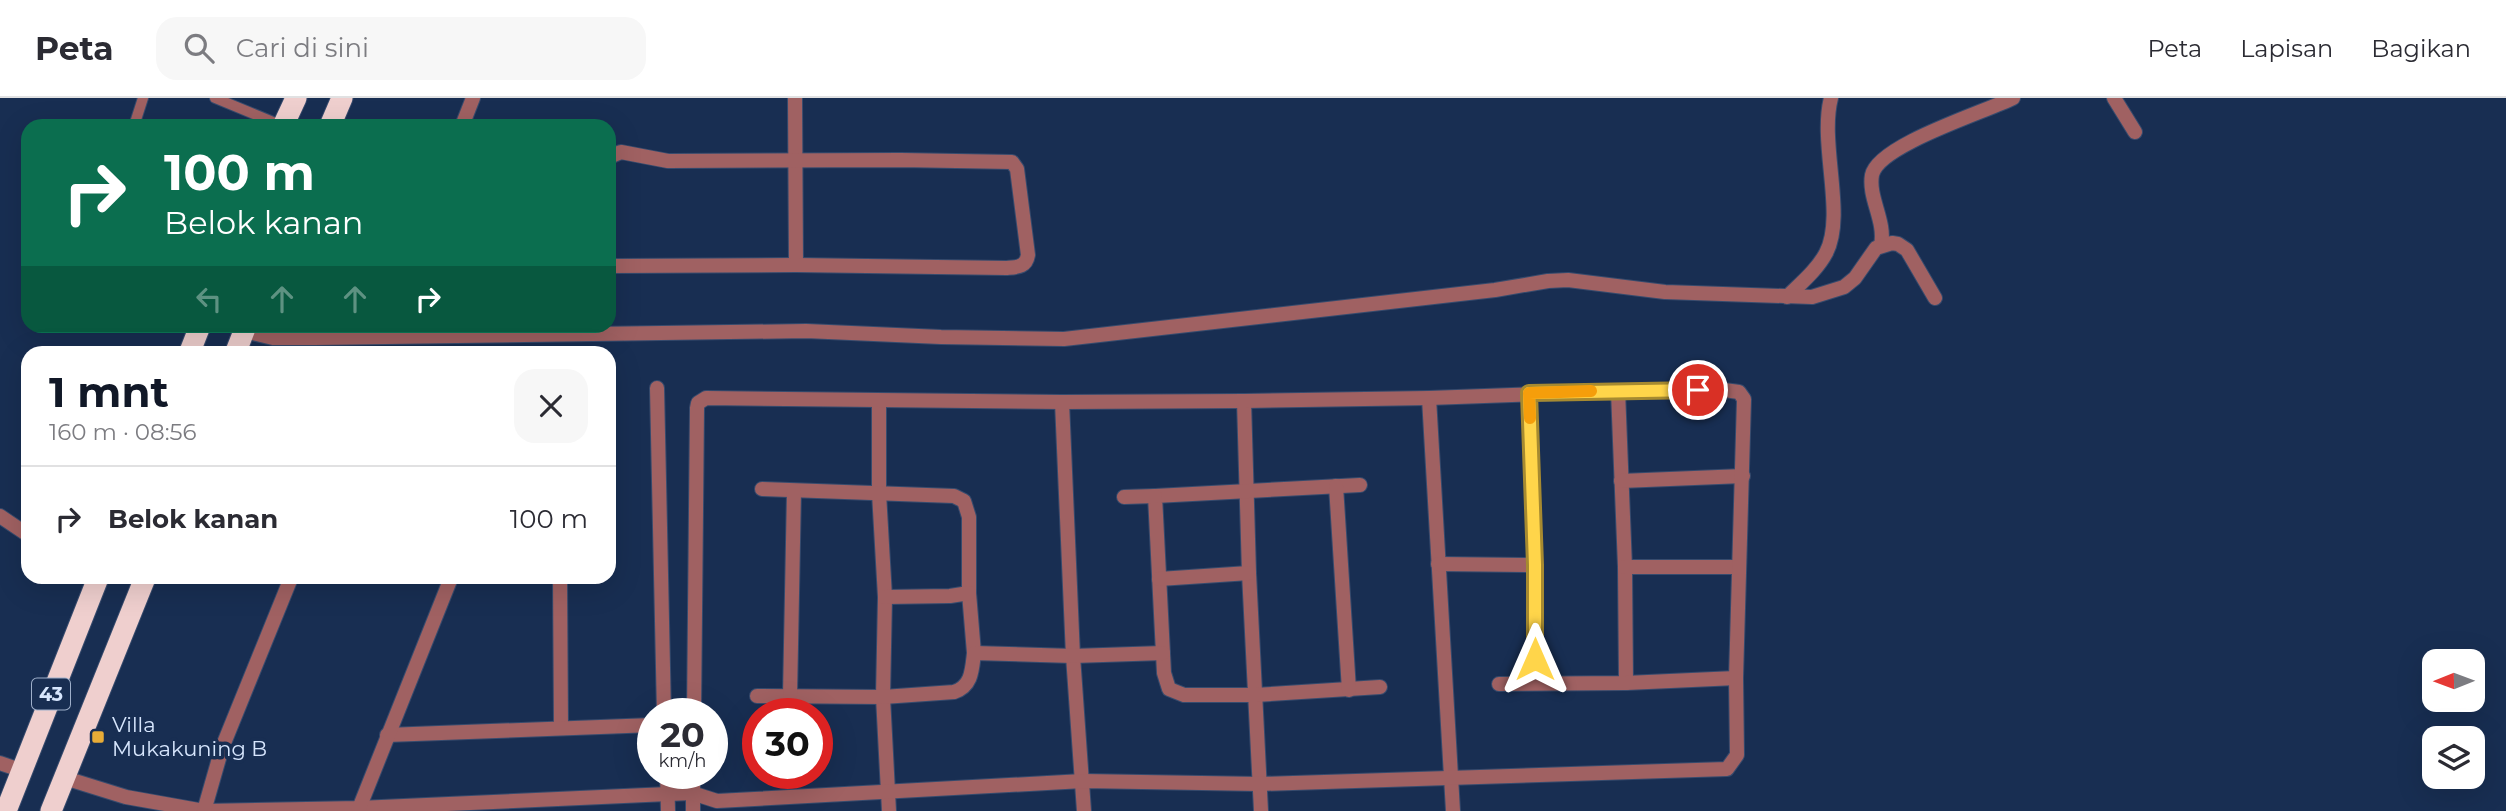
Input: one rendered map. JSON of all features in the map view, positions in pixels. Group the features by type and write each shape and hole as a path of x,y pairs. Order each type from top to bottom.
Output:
{"highway":[{"path":"286,119 296,98"},
{"path":"333,119 342,98"},
{"name":"43","path":"5,811 23,771 92,584"},
{"name":"43","path":"51,811 143,584"}],"street":[{"path":"465,119 473,98"},
{"path":"795,98 796,265"},
{"path":"1787,297 1820,262 1831,241 1833,214 1827,128 1831,98"},
{"path":"616,331 806,331 1064,339 1568,280 1665,292 1812,297 1844,287 1855,278 1881,245 1882,232 1872,178 1877,164 1911,142 2013,98"},
{"path":"2114,98 2135,132"},
{"path":"616,154 621,152 668,161 1012,162 1017,169 1028,255 1027,261 1021,266 1007,268 796,265 616,267"},
{"path":"1881,245 1892,243 1903,246 1935,298"},
{"path":"259,333 273,338 297,333"},
{"path":"657,388 664,698"},
{"path":"65,778 126,797 204,811 358,810 692,793 717,801 1083,781 1260,785 1727,769 1737,755 1738,567 1744,409 1742,394 1724,390 1618,391 1429,398 1062,402 706,398 698,403 694,698"},
{"path":"1618,391 1625,567 1626,682"},
{"path":"1529,393 1535,565 1535,682"},
{"path":"1429,398 1453,811"},
{"path":"879,401 879,493 885,597 883,697 889,811"},
{"path":"1244,401 1249,573 1261,811"},
{"path":"1062,402 1073,656 1084,811"},
{"path":"1621,481 1743,476"},
{"path":"1336,485 1349,690"},
{"path":"1124,497 1360,485"},
{"path":"757,696 883,697 942,694 961,690 972,673 974,653 969,593 969,517 964,501 954,496 762,489"},
{"path":"790,696 794,491"},
{"path":"1155,496 1165,681 1169,689 1177,694 1255,695 1380,687"},
{"path":"0,516 21,530"},
{"path":"1438,564 1535,565"},
{"path":"1625,567 1738,567"},
{"path":"1159,579 1249,573"},
{"path":"204,811 222,748 289,584"},
{"path":"358,810 449,584"},
{"path":"560,584 561,728"},
{"path":"885,597 969,593"},
{"path":"974,653 1073,656 1163,653"},
{"path":"1499,684 1736,678"},
{"path":"387,736 637,726"},
{"path":"0,763 23,771"},
{"path":"668,789 668,811"},
{"path":"692,789 693,811"},
{"path":"700,811 717,801"}],"lane":[{"path":"136,119 143,98"},
{"path":"215,98 266,119"}],"slow traffic":[{"path":"1530,418 1529,393 1591,391"}],"place":[{"name":"Villa Mukakuning B","path":"98,737"}],"route":[{"path":"1535,659 1535,565 1529,393 1698,390"}]}
